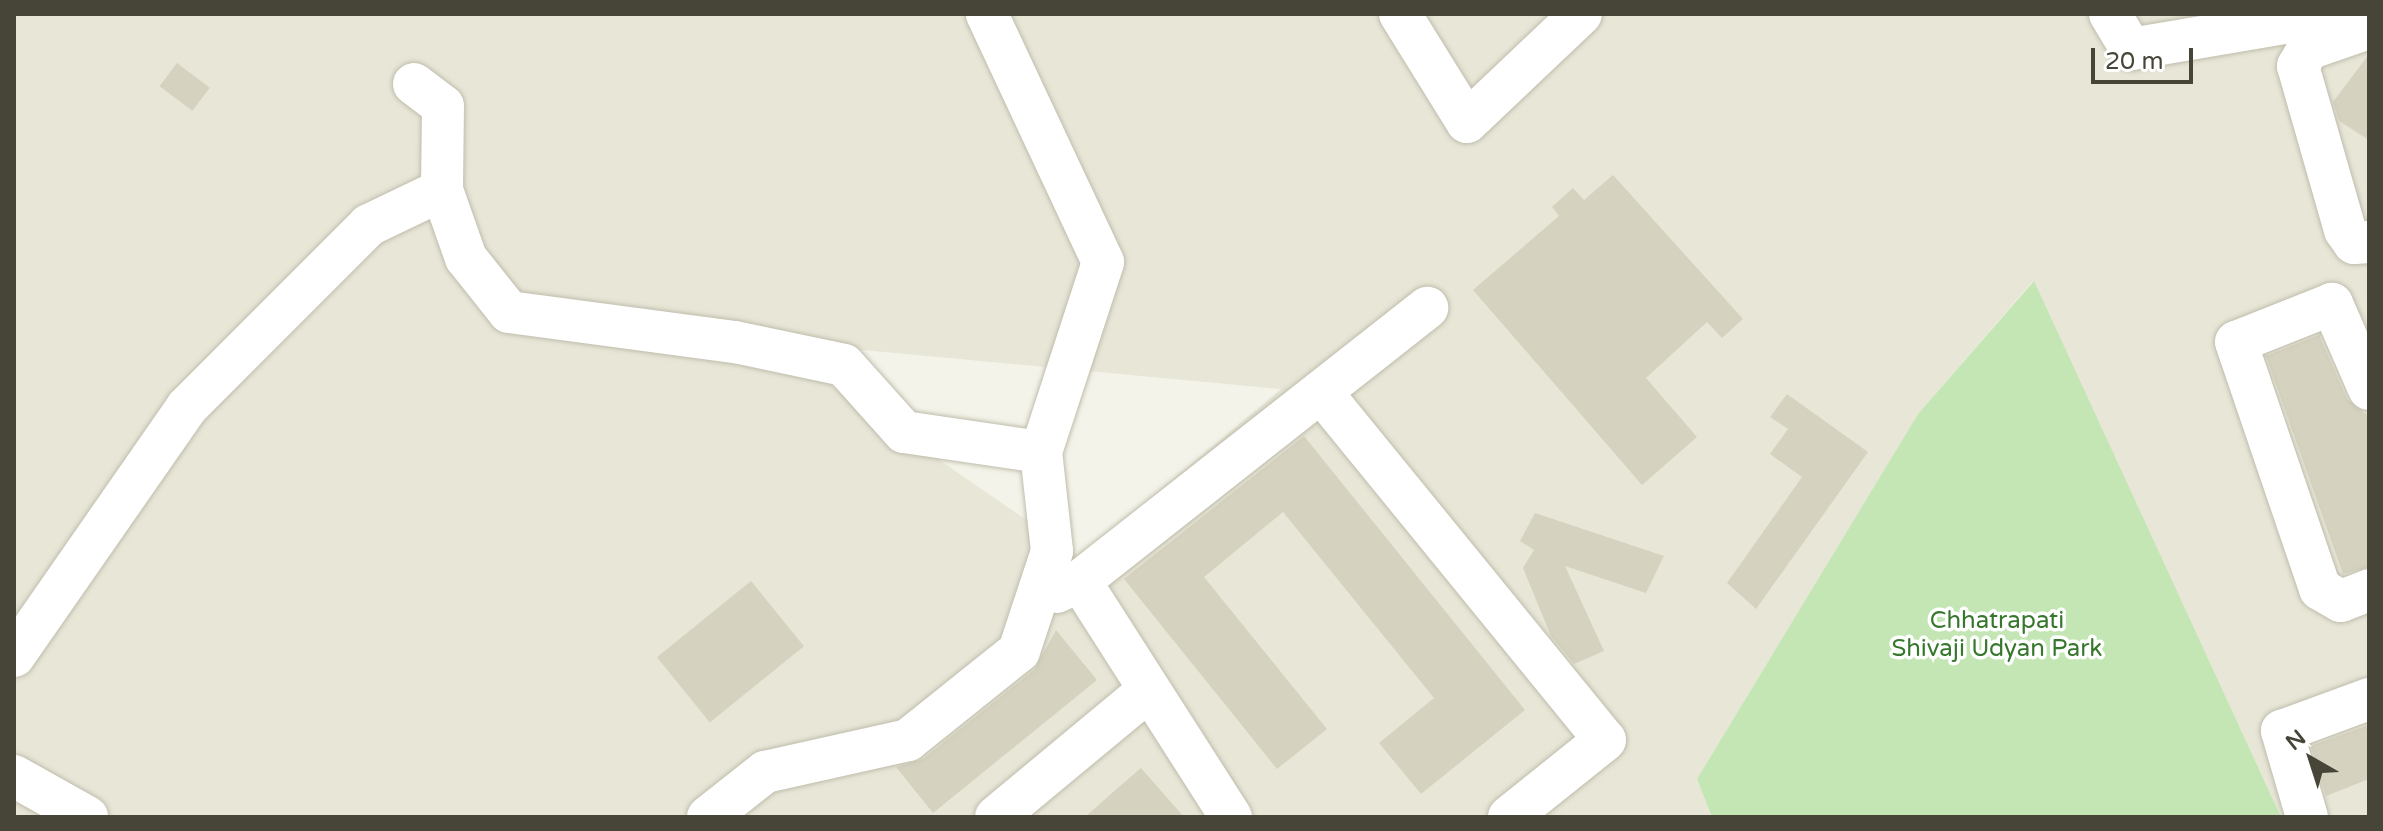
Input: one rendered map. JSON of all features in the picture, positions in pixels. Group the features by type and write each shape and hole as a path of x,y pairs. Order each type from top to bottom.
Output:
{"street":[{"path":"708,817 765,772 908,740 1019,651 1052,551 1041,452 1103,262 987,14"},
{"path":"1400,14 1467,122 1581,14"},
{"path":"2110,14 2131,49 2337,14"},
{"path":"2369,28 2308,49 2298,66 2345,230 2354,243 2369,242"},
{"path":"414,84 443,106 442,190 466,258 509,312 735,342 844,365 904,432 1041,452"},
{"path":"14,656 187,407 369,225 442,190"},
{"path":"2369,389 2332,304 2236,342 2320,589 2341,601 2369,590"},
{"path":"1034,604 1080,581 1427,308"},
{"path":"1321,392 1605,740 1509,817"},
{"path":"1080,581 1231,817"},
{"path":"2272,709 2369,677"},
{"path":"996,817 1148,691"},
{"path":"2307,817 2282,731 2369,699"},
{"path":"14,776 87,817"}],"shaded area":[{"path":"14,14 2369,14 2369,817 2281,817 2033,281 1918,414 1697,779 1712,817 14,817","holes":["767,341 1280,389 1080,557"]}],"green space":[{"name":"Chhatrapati Shivaji Udyan Park","path":"2034,281 2281,817 1712,817 1697,779 1918,414"}],"building":[{"path":"2369,54 2369,140 2339,121 2333,102"},
{"path":"177,63 210,88 192,111 160,86"},
{"path":"1613,175 1743,319 1722,338 1707,322 1646,378 1697,437 1642,485 1473,290 1559,216 1552,207 1573,188 1584,200"},
{"path":"2319,335 2347,399 2369,417 2369,567 2343,574 2266,356"},
{"path":"1787,394 1868,452 1756,609 1727,583 1802,477 1770,454 1788,429 1770,417"},
{"path":"1304,436 1525,710 1421,794 1379,743 1434,698 1283,512 1204,577 1327,729 1277,769 1124,579"},
{"path":"1535,513 1664,556 1646,593 1565,566 1604,651 1574,664 1551,636 1523,568 1534,550 1520,541"},
{"path":"751,581 804,646 710,722 657,657"},
{"path":"1056,630 1097,680 933,813 896,767 923,759 1034,670"},
{"path":"2369,725 2369,779 2326,796 2311,746"},
{"path":"1141,768 1184,817 1085,817 1112,793"}]}
